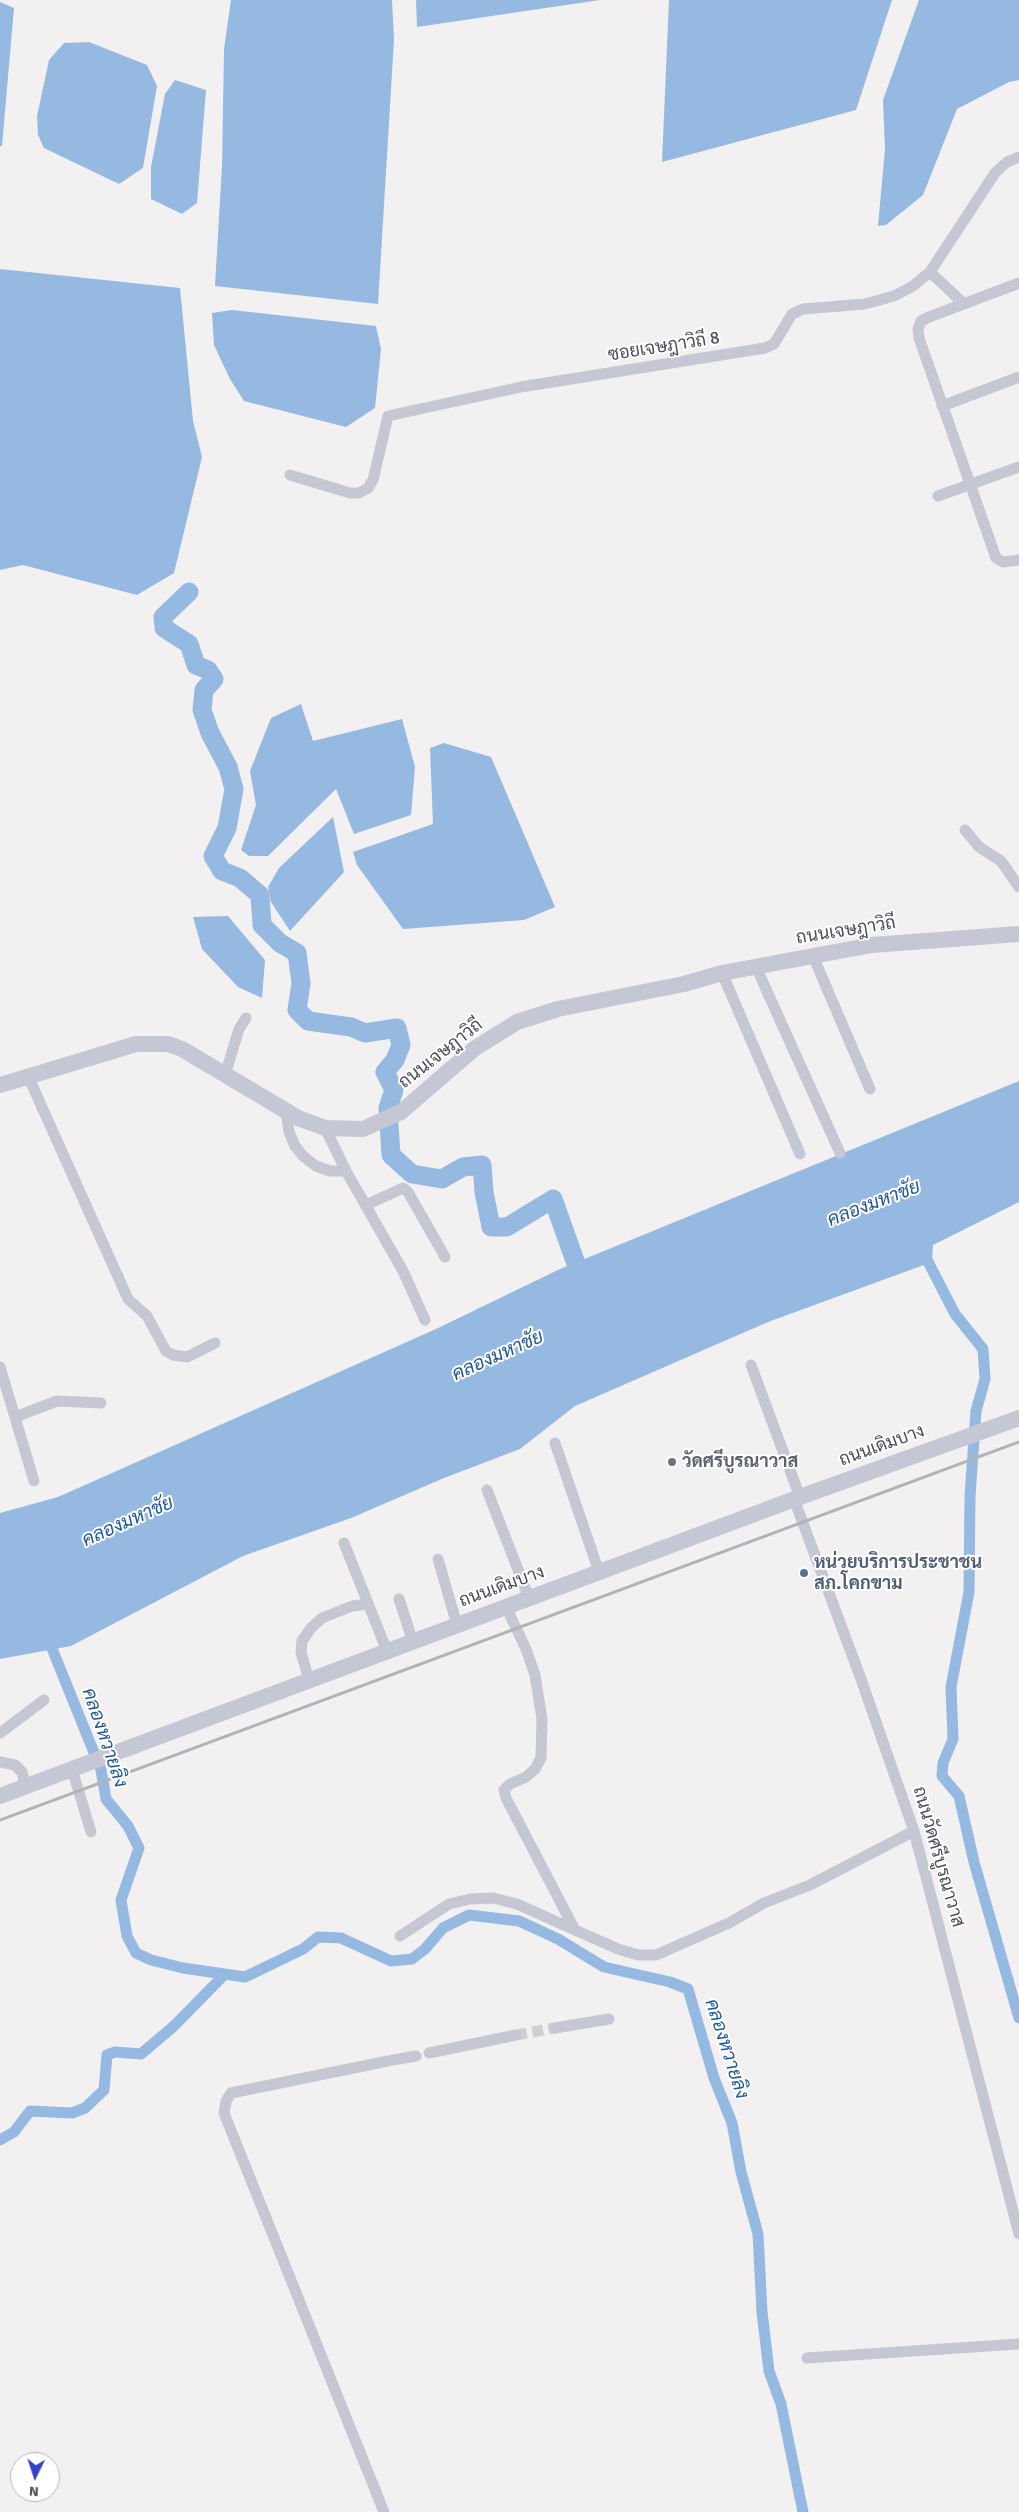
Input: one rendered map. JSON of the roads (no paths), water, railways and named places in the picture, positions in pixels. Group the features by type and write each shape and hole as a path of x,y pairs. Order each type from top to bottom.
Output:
{"street":[{"name":"ซอยเจษฎาวิถี 8","path":"290,475 350,493 359,493 368,488 373,480 388,416 520,387 765,348 774,344 792,314 803,309 865,304 894,296 914,286 930,272 995,173 1007,162 1019,157"},
{"path":"930,272 963,303"},
{"path":"1019,283 929,316 921,322 918,329 942,406 972,484 996,558 1002,562 1019,560"},
{"path":"942,406 1019,377"},
{"path":"938,496 1019,467"},
{"path":"965,830 979,847 1001,861 1019,887"},
{"name":"ถนนเจษฎาวิถี","path":"0,1085 136,1044 168,1044 182,1049 286,1112 325,1128 349,1130 375,1125 395,1116 474,1049 518,1022 558,1009 684,984 756,967 899,941 1019,934"},
{"path":"813,956 870,1089"},
{"path":"756,967 840,1153"},
{"path":"722,974 800,1154"},
{"path":"225,1076 239,1029 246,1018"},
{"path":"28,1076 128,1300 147,1316 166,1351 173,1355 187,1357 215,1344"},
{"path":"286,1112 289,1132 295,1146 303,1156 316,1166 330,1171 346,1171"},
{"path":"325,1128 346,1171 403,1271 425,1320"},
{"path":"366,1205 403,1188 408,1192 444,1257"},
{"name":"ถนนวัดศรีบูรณาวาส","path":"751,1365 914,1831 1019,2234"},
{"path":"0,1367 34,1481"},
{"path":"15,1417 57,1401 101,1403"},
{"name":"ถนนเดิมบาง","path":"0,1796 797,1498 1019,1418"},
{"path":"555,1444 599,1572"},
{"path":"487,1490 529,1598"},
{"path":"344,1543 387,1651"},
{"path":"438,1559 457,1625"},
{"path":"399,1599 412,1642"},
{"path":"309,1680 301,1652 302,1641 311,1628 322,1618 352,1606 368,1604"},
{"path":"506,1607 526,1649 541,1702 542,1719 541,1758 535,1769 526,1777 510,1784 504,1790 506,1798 575,1930"},
{"path":"0,1733 44,1700"},
{"path":"0,1762 15,1765 22,1772 25,1786"},
{"path":"79,1766 91,1832"},
{"path":"400,1936 449,1904 470,1899 493,1898 517,1904 618,1949 638,1955 656,1955 729,1923 764,1903 810,1885 914,1831"},
{"path":"555,2028 610,2018"},
{"path":"429,2053 516,2035"},
{"path":"384,2512 224,2113 226,2101 231,2093 416,2056"},
{"path":"807,2358 1019,2344"}],"water":[{"path":"231,0 392,0 394,40 378,304 215,286 222,166 224,49"},
{"path":"416,0 600,0 417,27"},
{"path":"669,0 892,0 856,110 662,162"},
{"path":"919,0 1019,0 1019,80 1009,82 957,109 923,195 886,225 878,226 885,149 883,100"},
{"path":"0,2 14,8 2,146 0,146"},
{"path":"89,42 147,65 157,86 143,168 119,184 44,148 38,135 37,116 49,60 64,43"},
{"path":"175,80 206,90 197,203 182,214 151,199 151,167 165,94"},
{"path":"0,269 180,288 193,421 202,457 174,573 137,595 23,565 0,570"},
{"path":"232,310 376,326 381,349 375,408 346,427 244,401 230,379 214,345 212,313"},
{"path":"301,704 313,741 402,719 415,767 411,815 354,834 336,789 268,856 249,856 241,850 256,805 250,771 271,718"},
{"path":"444,743 491,757 555,907 524,920 403,929 357,865 353,852 433,824 430,748"},
{"path":"333,817 344,872 290,931 271,902 268,887 279,868"},
{"path":"228,916 265,960 262,998 238,987 202,949 193,917"},
{"name":"คลองมหาชัย","path":"1019,1081 1019,1202 933,1245 932,1262 768,1322 575,1406 520,1449 444,1478 351,1518 243,1556 71,1646 0,1659 0,1513 58,1497 436,1329 560,1269"}],"waterway":[{"path":"189,592 163,617 164,628 189,644 196,665 208,670 214,679 204,690 202,710 210,733 228,767 234,789 227,828 213,856 222,871 240,878 260,895 262,925 280,943 297,953 301,983 297,1010 308,1021 351,1027 365,1033 397,1028 401,1045 395,1060 385,1072 394,1090 388,1108 391,1155 412,1174 442,1179 463,1167 482,1165 484,1192 491,1227 507,1227 553,1199 584,1286"},
{"path":"922,1250 955,1314 983,1349 985,1379 976,1411 970,1496 969,1592 951,1687 953,1739 943,1763 942,1776 959,1796 974,1862 1019,2018"},
{"name":"คลองหวายลิง","path":"47,1636 101,1770 106,1799 128,1826 139,1848 121,1900 127,1936 136,1953 151,1960 183,1968 245,1977 303,1949 318,1937 341,1938 391,1961 412,1959 425,1949 443,1928 469,1915 519,1921 558,1939 604,1967 670,1982 688,1989 714,2078 732,2123 741,2172 758,2234 762,2312 769,2371 781,2404 803,2512"},
{"path":"0,2140 14,2132 30,2111 72,2113 85,2108 104,2090 107,2055 115,2052 141,2054 174,2026 224,1975"}],"tunnel":[{"path":"516,2035 555,2028"}],"railway":[{"path":"0,1820 1019,1442"}],"place":[{"name":"วัดศรีบูรณาวาส","path":"672,1462"},
{"name":"หน่วยบริการประชาชน สภ.โคกขาม","path":"804,1573"}]}
